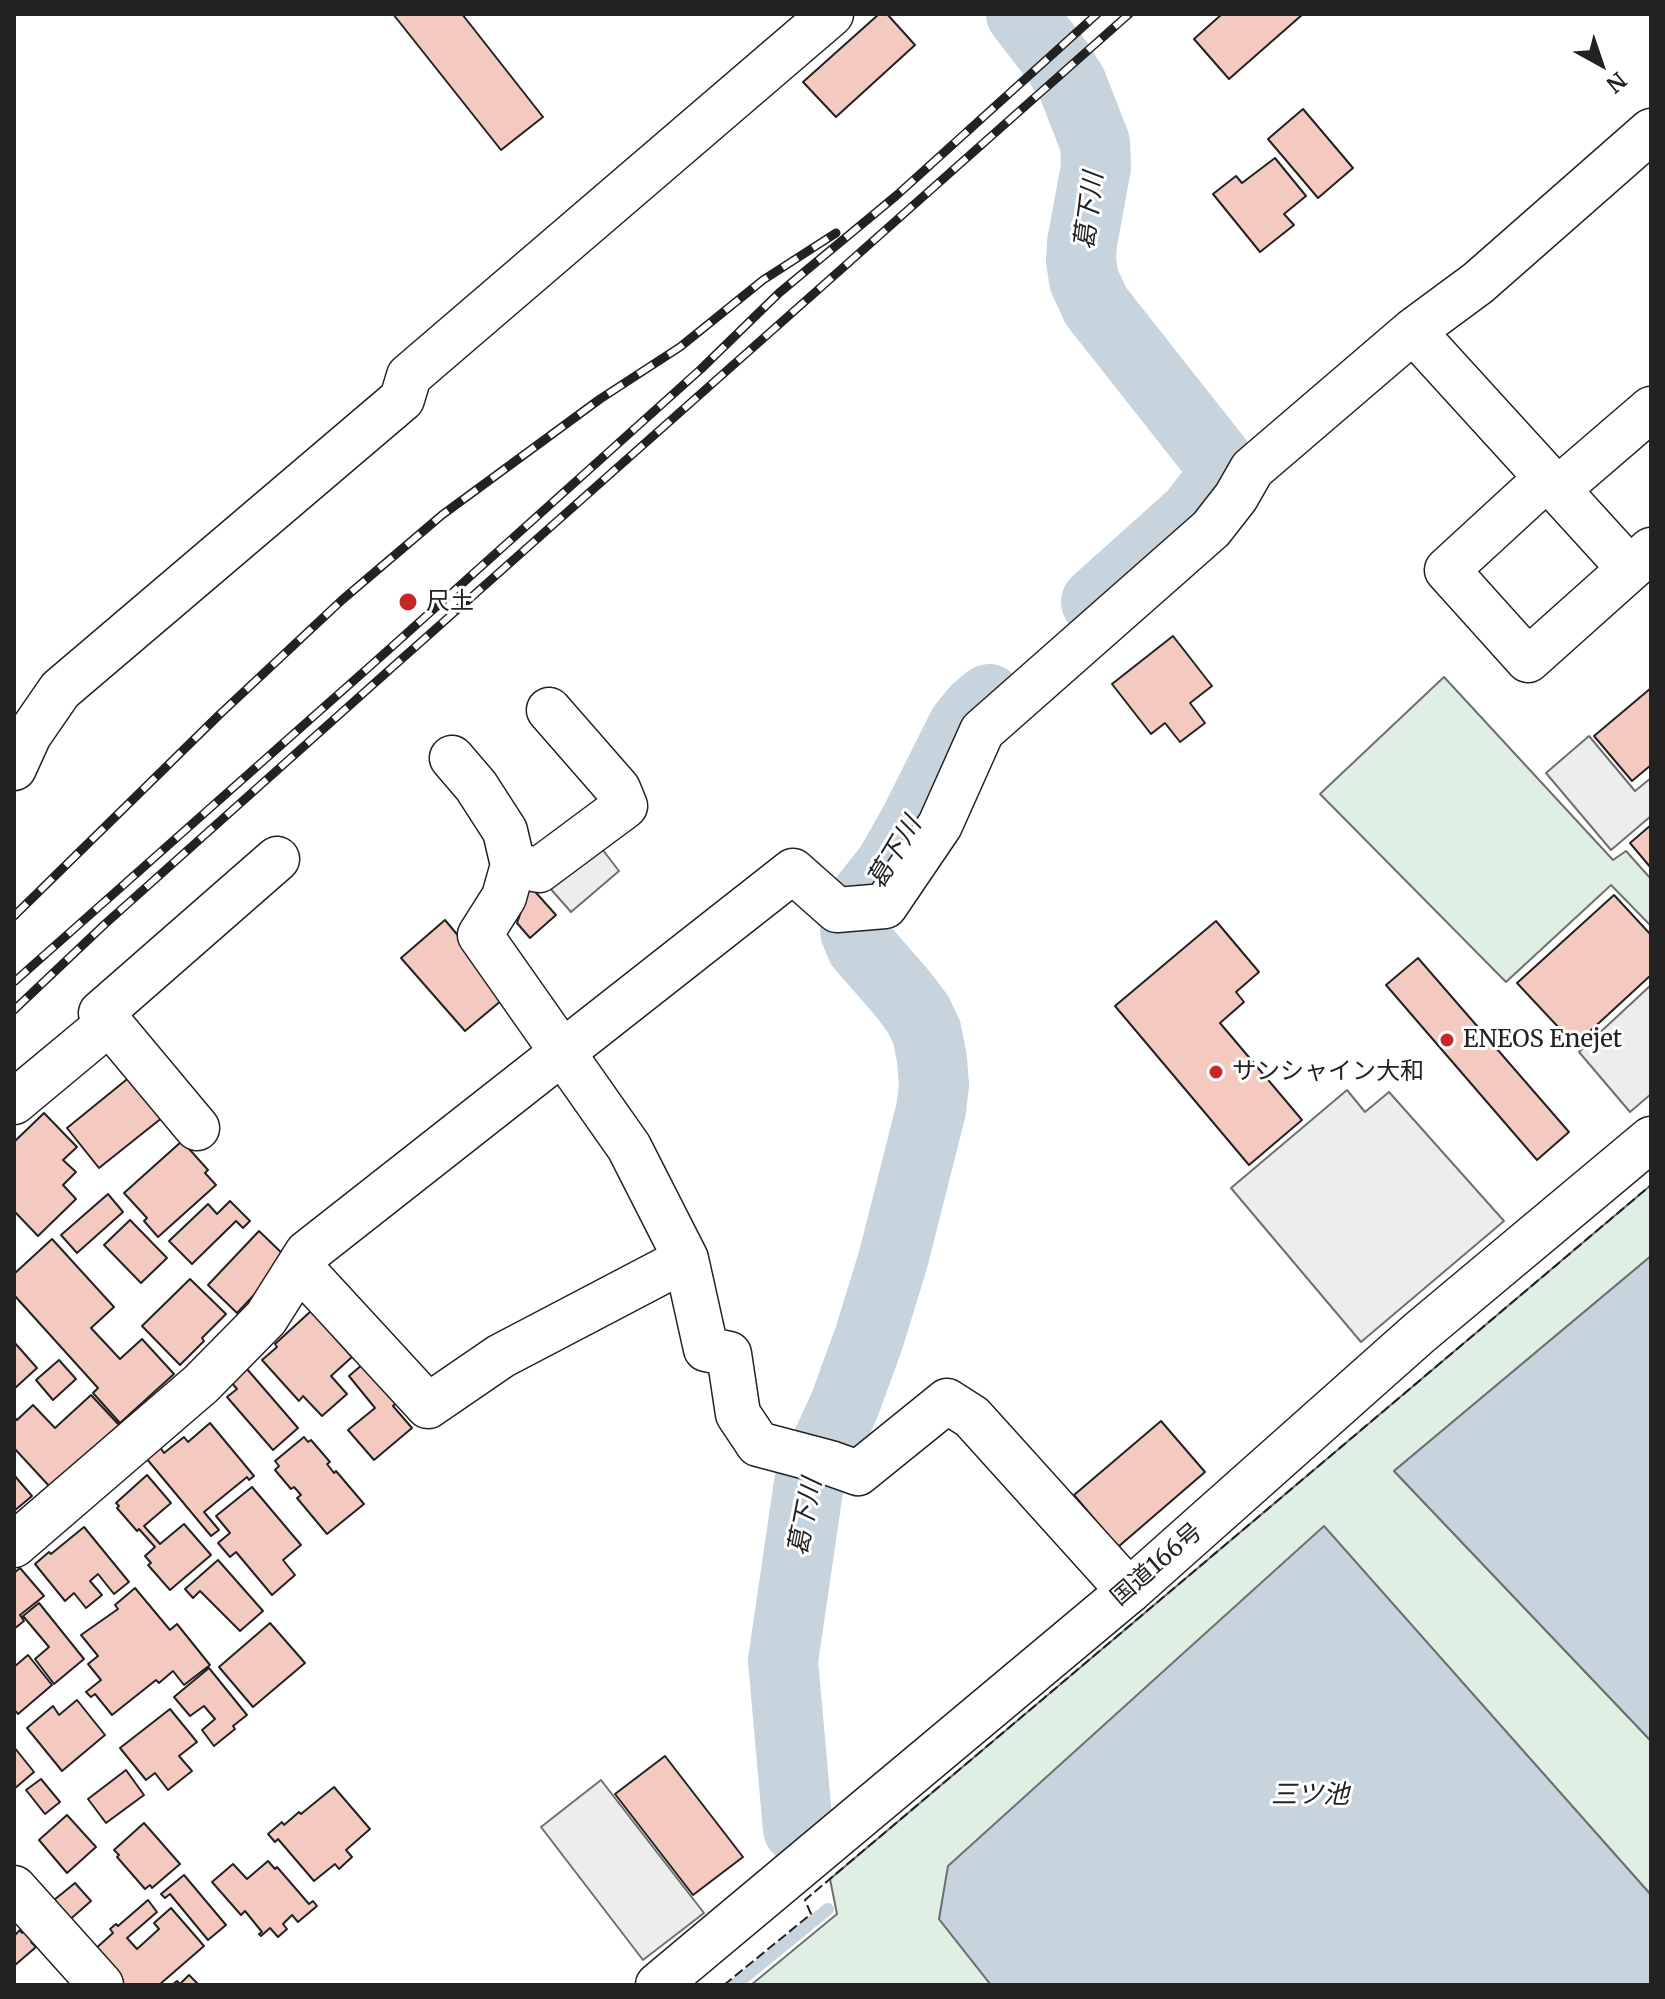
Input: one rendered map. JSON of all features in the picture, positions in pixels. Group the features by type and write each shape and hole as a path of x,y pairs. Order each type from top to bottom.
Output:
{"main road":[{"path":"14,768 29,735 60,690 402,399 409,376 831,14"},
{"path":"14,1545 201,1384 266,1318 307,1253 793,871 837,910 885,906 940,825 982,731 1211,529 1236,497 1252,469 1413,331 1478,283 1651,131"},
{"path":"1413,331 1552,484 1641,559 1528,660 1447,570 1552,484 1651,409"},
{"path":"513,865 539,870 625,806 618,789 549,710"},
{"path":"452,758 476,786 505,831 513,865 504,897 480,935 629,1147 686,1259 706,1349 729,1354 738,1414 758,1444 858,1473 947,1401 972,1417 1129,1591"},
{"path":"197,1128 101,1013 277,859"},
{"path":"14,1102 109,1023"},
{"name":"国道166号","path":"658,1985 1129,1591 1419,1333 1651,1139"},
{"path":"299,1266 428,1406 501,1356 686,1259"},
{"path":"14,1888 101,1985"}],"green space":[{"path":"1444,677 1613,860 1626,851 1651,879 1651,926 1611,885 1506,982 1320,794"},
{"path":"1651,1185 1651,1256 1394,1471 1651,1741 1651,1895 1324,1527 939,1919 991,1985 751,1985 837,1914 830,1879"}],"shaded area":[{"path":"1589,736 1635,791 1651,778 1651,816 1611,850 1546,773"},
{"path":"599,845 619,871 571,912 549,887"},
{"path":"1651,985 1651,1094 1630,1112 1579,1052"},
{"path":"1347,1090 1365,1112 1389,1092 1504,1221 1361,1342 1231,1188"},
{"path":"601,1780 704,1913 643,1960 541,1827"}],"water":[{"path":"1651,1256 1651,1741 1394,1471"},
{"name":"三ツ池","path":"1324,1526 1651,1895 1651,1985 991,1985 939,1919 948,1866"}],"building":[{"path":"393,14 462,14 543,117 501,150"},
{"path":"879,14 887,14 915,45 836,117 803,82"},
{"path":"1222,14 1303,14 1229,79 1194,39"},
{"path":"1303,109 1353,168 1318,198 1268,139"},
{"path":"1275,158 1306,196 1284,214 1294,225 1260,252 1213,194 1236,176 1242,183"},
{"path":"1173,636 1212,686 1190,703 1205,723 1180,742 1165,723 1151,734 1112,684"},
{"path":"1651,688 1651,765 1632,781 1594,736"},
{"path":"1651,825 1651,868 1630,843"},
{"path":"530,886 556,915 530,938 517,923"},
{"path":"1614,895 1651,935 1651,975 1575,1045 1517,983"},
{"path":"445,920 508,995 465,1031 401,958"},
{"name":"サンシャイン大和","path":"1216,921 1259,972 1236,992 1244,1002 1220,1023 1302,1120 1249,1165 1115,1006"},
{"path":"1418,958 1569,1132 1537,1160 1386,985"},
{"path":"131,1076 163,1117 99,1168 67,1128"},
{"path":"44,1113 77,1147 63,1160 76,1172 63,1185 76,1199 38,1236 14,1211 14,1142"},
{"path":"182,1141 208,1170 205,1173 216,1185 158,1237 144,1221 147,1218 124,1193"},
{"path":"108,1194 123,1212 77,1253 61,1235"},
{"path":"230,1201 250,1221 243,1228 236,1221 192,1264 169,1241 208,1204 217,1214"},
{"path":"130,1220 167,1258 141,1283 104,1245"},
{"path":"259,1231 288,1259 237,1313 208,1285"},
{"path":"52,1239 114,1307 91,1328 120,1359 142,1339 174,1374 120,1423 93,1393 98,1388 14,1295 14,1274"},
{"path":"190,1279 226,1314 180,1365 142,1326"},
{"path":"311,1311 352,1357 331,1376 347,1394 322,1416 303,1396 299,1401 262,1360"},
{"path":"14,1342 37,1368 14,1389"},
{"path":"59,1360 76,1379 53,1400 36,1380"},
{"path":"363,1364 396,1403 393,1406 412,1428 374,1460 348,1430 375,1408 349,1376"},
{"path":"247,1369 298,1428 273,1450 227,1397 237,1389 231,1382"},
{"path":"91,1395 119,1425 50,1487 14,1448 14,1417 17,1420 33,1405 55,1428"},
{"path":"1161,1421 1205,1472 1118,1547 1074,1495"},
{"path":"210,1423 254,1476 249,1480 247,1477 204,1512 219,1530 211,1536 146,1458 160,1447 164,1453 184,1437 188,1442"},
{"path":"304,1437 308,1442 311,1440 330,1462 327,1464 334,1473 336,1471 364,1504 327,1534 297,1498 301,1495 294,1487 291,1489 275,1470 279,1466 275,1461"},
{"path":"14,1475 32,1496 14,1511"},
{"path":"147,1475 171,1503 144,1526 160,1544 184,1524 211,1555 170,1590 148,1565 151,1563 145,1556 155,1547 139,1529 137,1531 116,1503"},
{"path":"252,1487 301,1545 283,1560 295,1575 272,1595 236,1552 230,1557 218,1543 230,1533 216,1516"},
{"path":"84,1527 129,1582 114,1594 98,1574 90,1581 102,1595 86,1608 74,1593 65,1601 35,1564"},
{"path":"218,1560 263,1611 240,1631 200,1591 193,1598 185,1589"},
{"path":"20,1568 44,1596 20,1615 24,1621 14,1629 14,1573"},
{"path":"135,1588 170,1630 177,1624 210,1665 184,1685 173,1671 159,1683 156,1680 112,1715 95,1694 91,1697 86,1692 101,1680 88,1664 98,1656 81,1635 118,1609 115,1605"},
{"path":"39,1603 84,1659 54,1684 35,1659 49,1647 23,1616"},
{"path":"270,1623 305,1663 253,1707 219,1667"},
{"path":"28,1655 52,1685 18,1714 14,1709 14,1667"},
{"path":"209,1668 247,1715 214,1746 202,1730 215,1719 204,1706 190,1716 174,1697"},
{"path":"77,1700 105,1735 62,1771 27,1728 53,1706 59,1715"},
{"path":"170,1709 197,1742 179,1756 192,1771 168,1790 155,1773 146,1780 120,1748"},
{"path":"14,1747 34,1772 14,1789"},
{"path":"665,1756 743,1857 693,1895 615,1794"},
{"path":"126,1770 144,1795 106,1823 88,1799"},
{"path":"41,1779 60,1802 45,1814 26,1790"},
{"path":"334,1787 370,1829 346,1850 352,1857 339,1869 335,1864 314,1881 278,1839 275,1842 268,1834 282,1822 284,1825 299,1812 301,1814"},
{"path":"67,1815 96,1847 67,1873 39,1840"},
{"path":"144,1823 180,1864 152,1888 150,1885 145,1889 114,1850"},
{"path":"268,1861 309,1904 313,1901 317,1906 298,1922 292,1915 283,1924 287,1929 278,1937 270,1928 261,1936 259,1934 262,1932 245,1911 241,1915 212,1882 233,1864 247,1879"},
{"path":"184,1875 226,1925 208,1940 170,1894 165,1898 161,1894"},
{"path":"75,1883 91,1901 66,1923 49,1904"},
{"path":"148,1900 157,1912 127,1938 137,1949 159,1929 154,1923 171,1908 204,1946 159,1985 120,1985 94,1950 113,1933 110,1929 116,1924 118,1926"},
{"path":"26,1929 35,1939 31,1942 36,1947 14,1966 14,1936"},
{"path":"189,1975 199,1985 172,1985 177,1981 180,1984"}],"waterway":[{"name":"葛下川","path":"1021,14 1072,84 1095,143 1096,167 1082,243 1084,280 1096,306 1223,467 1214,488 1193,515 1096,602"},
{"name":"葛下川","path":"798,1829 783,1661 809,1483 845,1404 869,1338 893,1260 931,1110 934,1085 927,1033 918,1014 861,946 855,931 856,916 916,820 963,726 989,699"},
{"name":"葛下川","path":"735,1985 828,1909"}],"railway":[{"path":"14,982 701,369 779,293 897,195 1097,14"},
{"path":"14,1010 105,924 396,664 1129,14"},
{"path":"14,916 218,716 342,600 442,515 600,399 680,347 763,280 836,233"}],"fence":[{"path":"724,1985 811,1914 805,1900 1651,1185"}],"place":[{"name":"尺土","path":"408,602"},
{"name":"ENEOS Enejet","path":"1447,1040"},
{"name":"サンシャイン大和","path":"1216,1072"}]}
